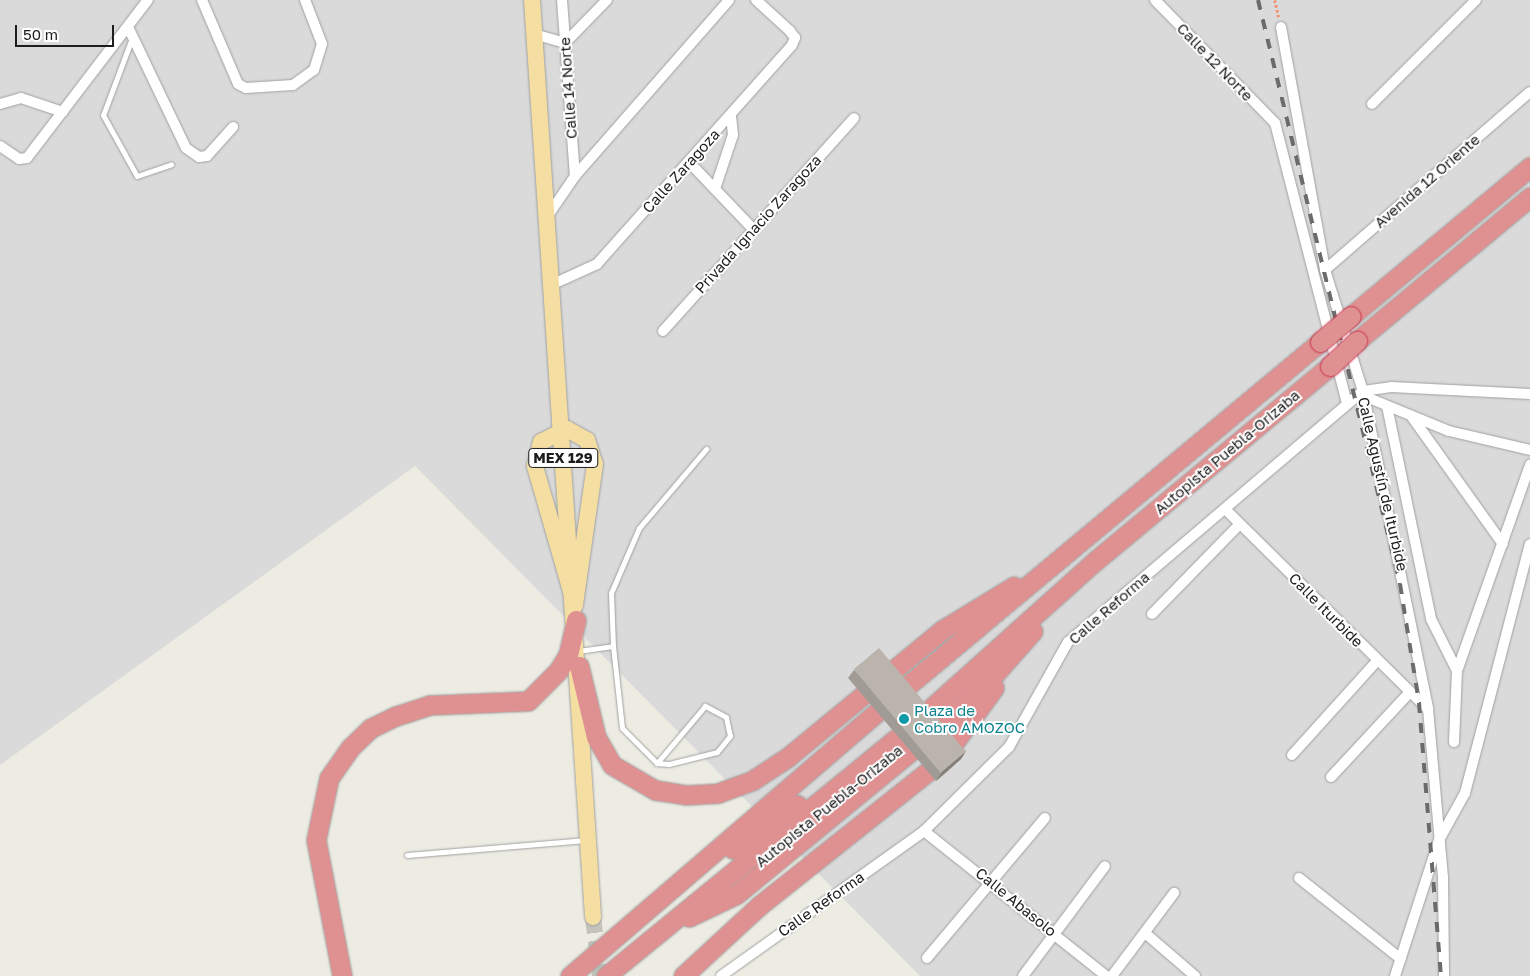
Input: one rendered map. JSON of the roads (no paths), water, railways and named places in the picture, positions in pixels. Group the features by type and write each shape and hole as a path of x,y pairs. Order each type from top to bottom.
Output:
{"highway":[{"name":"Autopista Puebla-Orizaba","path":"570,976 690,872 1530,167"},
{"name":"Autopista Puebla-Orizaba","path":"606,976 910,727 1095,561 1530,197"},
{"name":"Autopista Puebla-Orizaba","path":"690,872 729,852 816,793 903,719 1042,592 1105,523"},
{"path":"578,659 596,737 612,765 655,790 685,795 718,793 753,780 788,757 942,630 1105,523"},
{"name":"Autopista Puebla-Orizaba","path":"659,931 737,894 827,836 931,751 994,688 1095,561"},
{"name":"Autopista Puebla-Orizaba","path":"737,894 923,741 987,683 1095,561"},
{"path":"342,976 316,840 330,778 350,748 371,728 396,716 430,706 528,702 558,672 568,656 575,613"},
{"path":"682,976 760,905 940,762 994,688"}],"main road":[{"name":"MEX 129","path":"532,0 560,430 575,613 593,917"},
{"path":"560,430 574,431 587,440 595,464 575,613 535,466 541,442 560,430"}],"street":[{"path":"0,146 19,159 27,158 148,0"},
{"path":"202,0 238,84 246,88 292,85 314,70 322,44 305,0"},
{"name":"Calle 14 Norte","path":"562,0 575,176"},
{"path":"534,34 565,43 607,0"},
{"path":"546,218 575,176 729,0"},
{"name":"Calle Zaragoza","path":"551,285 597,264 731,115 795,38 756,0"},
{"name":"Calle 12 Norte","path":"1154,0 1275,123 1347,404"},
{"path":"1372,104 1476,0"},
{"path":"128,27 186,148 199,157 207,156 233,128"},
{"name":"Calle Agustín de Iturbide","path":"1281,27 1325,270 1363,394 1428,709 1439,840 1444,976"},
{"name":"Avenida 12 Oriente","path":"1325,270 1530,92"},
{"path":"0,104 21,98 63,112"},
{"path":"715,189 733,135 731,115"},
{"name":"Privada Ignacio Zaragoza","path":"662,331 854,118"},
{"path":"689,162 753,229"},
{"path":"1363,394 1391,387 1530,394"},
{"path":"1363,394 1387,406 1449,431 1530,450"},
{"name":"Calle Reforma","path":"721,976 924,831 1009,747 1068,642 1347,404 1363,394"},
{"path":"1387,406 1431,619 1457,671"},
{"path":"1411,416 1504,544"},
{"path":"1454,742 1457,671 1504,544 1530,465"},
{"name":"Calle Iturbide","path":"1225,509 1409,693 1428,709"},
{"path":"1152,614 1239,524"},
{"path":"1395,976 1439,840 1464,793 1493,693 1505,628 1530,544"},
{"path":"1292,756 1377,661"},
{"path":"1331,777 1409,693"},
{"path":"927,958 1045,818"},
{"name":"Calle Abasolo","path":"924,831 991,881 1106,976"},
{"path":"1023,976 1057,935 1106,866"},
{"path":"1299,878 1400,958"},
{"path":"1112,976 1174,893"},
{"path":"1145,934 1195,976"}],"lane":[{"path":"132,37 103,115 137,176 171,164"},
{"path":"657,762 705,706 726,717 730,736 717,752 670,764 657,762 622,728 613,646 611,593 639,528 706,449"},
{"path":"578,659 613,646"},
{"path":"407,855 589,840"}],"tunnel":[{"path":"593,917 600,976"}],"railway":[{"path":"1258,0 1400,584 1419,703 1441,976"}],"place":[{"name":"Plaza de Cobro AMOZOC","path":"904,719"}]}
